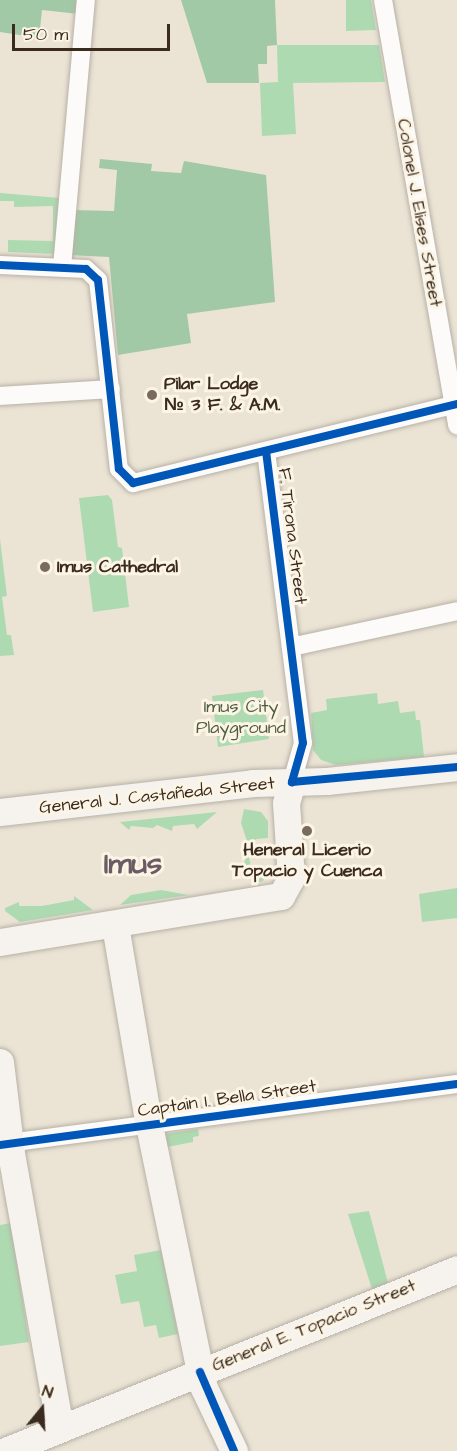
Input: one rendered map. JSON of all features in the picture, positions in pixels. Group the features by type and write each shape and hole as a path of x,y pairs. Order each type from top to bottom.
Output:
{"main road":[{"name":"General J. Castañeda Street","path":"0,812 253,783 292,782 457,767"},
{"name":"F. Tirona Street","path":"0,942 115,925 281,896 291,878 286,803 292,782"},
{"path":"115,925 149,1125 200,1372 234,1451"},
{"path":"0,1062 5,1144 60,1428"},
{"name":"General E. Topacio Street","path":"5,1451 457,1269"}],"street":[{"path":"62,267 86,0"},
{"name":"Colonel J. Elises Street","path":"383,0 457,426"},
{"path":"0,265 86,269 94,274 100,286 119,469 132,483 266,451"},
{"path":"0,396 111,389"},
{"name":"F. Tirona Street","path":"292,782 303,743 266,451 455,405"},
{"path":"291,647 457,611"},
{"name":"Captain I. Bella Street","path":"5,1144 457,1084"}],"green space":[{"path":"0,0 80,0 79,14 42,10 39,38 0,32"},
{"path":"181,0 275,0 277,45 267,46 267,64 258,64 259,83 207,83"},
{"path":"346,0 371,0 376,30 346,31"},
{"path":"277,45 379,45 385,82 293,83 296,134 262,136 260,83 278,82"},
{"path":"100,159 152,164 151,171 181,173 184,161 266,175 275,302 187,314 191,343 118,355 109,257 69,255 72,210 114,211 117,170 99,168"},
{"path":"0,193 60,198 57,254 8,252 8,240 53,241 53,206 14,207 14,201 0,201"},
{"path":"108,495 112,500 118,547 122,548 129,607 93,612 79,498"},
{"path":"0,539 7,596 2,597 7,635 11,635 14,655 0,656"},
{"name":"Imus City Playground","path":"263,690 269,739 218,747 212,696"},
{"path":"377,693 378,704 398,701 400,713 415,711 416,720 420,720 424,757 336,765 321,760 313,750 311,713 327,710 326,699"},
{"path":"244,809 261,812 268,821 268,838 256,839 256,854 249,857 253,878 268,873 263,881 255,884 243,867 249,847 241,823"},
{"path":"217,812 197,829 194,824 173,826 172,831 157,825 153,828 131,826 129,830 120,822"},
{"path":"457,888 457,918 422,922 419,894"},
{"path":"161,890 189,895 120,905 131,895"},
{"path":"74,896 93,910 20,922 5,911 5,908 19,902 19,906 42,906 74,900"},
{"path":"198,1129 199,1136 193,1137 193,1142 167,1147 165,1134"},
{"path":"369,1211 388,1283 372,1289 348,1214"},
{"path":"11,1223 29,1342 0,1346 0,1225"},
{"path":"161,1250 178,1334 159,1338 156,1325 144,1327 139,1301 121,1304 115,1275 137,1271 134,1255"}],"cycle path":[{"path":"0,265 86,269 98,280 119,469 133,483 457,404"},
{"path":"266,451 303,743 292,782 457,767"},
{"path":"0,1145 457,1084"},
{"path":"200,1372 234,1451"}],"place":[{"name":"Pilar Lodge № 3 F. & A.M.","path":"152,395"},
{"name":"Imus Cathedral","path":"45,567"},
{"name":"Heneral Licerio Topacio y Cuenca","path":"307,831"}],"district":[{"name":"Imus","path":"133,864"}]}
